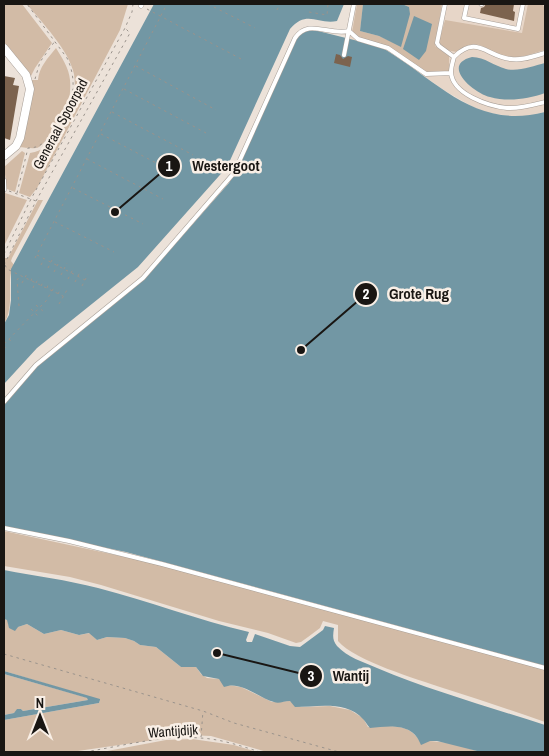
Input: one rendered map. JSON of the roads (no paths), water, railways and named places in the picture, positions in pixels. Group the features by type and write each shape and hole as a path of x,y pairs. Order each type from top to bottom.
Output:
{"street":[{"path":"4,156 16,146 20,138 30,93 30,85 26,75 5,53"}],"lane":[{"path":"344,55 354,4"},
{"path":"444,4 437,43 454,56"},
{"path":"467,4 464,18 518,29 523,4"},
{"path":"4,402 36,365 143,278 234,173 297,35 308,29 339,34 349,31"},
{"path":"349,31 358,39 388,48 426,74 451,73"},
{"path":"545,53 518,60 474,46 468,47 454,56 451,73 454,82 462,90 488,105 508,108 545,102"},
{"path":"4,180 4,189"},
{"path":"4,528 69,541 162,564 545,668"}],"water":[{"path":"154,4 344,4 337,21 307,19 296,23 290,29 227,167 138,267 37,348 4,384 4,324 9,315 11,300 11,269"},
{"path":"363,4 402,4 409,7 410,14 401,47 379,36 360,31"},
{"path":"414,16 432,24 426,51 419,60 403,49"},
{"path":"308,30 378,46 406,63 442,89 479,109 499,115 521,116 545,112 545,666 126,552 4,527 4,403 41,362 147,276 229,183 237,170 297,38"},
{"path":"472,57 481,58 511,70 545,63 545,93 511,100 497,99 483,94 469,85 459,72 459,66 463,61"},
{"path":"4,570 98,588 249,632 247,642 252,642 255,634 290,646 300,647 323,630 325,626 334,628 333,637 335,644 356,659 419,684 545,725 545,752 481,752 437,741 430,741 421,745 412,732 406,729 392,726 370,728 363,719 348,709 331,706 295,707 290,701 278,703 243,688 230,685 224,687 219,679 203,676 196,667 181,667 156,647 140,645 125,638 107,637 97,640 89,633 79,635 61,630 44,634 27,624 18,627 15,631 9,628 7,620 4,619"},
{"path":"4,671 100,700 99,703 4,720 4,715 14,713 17,709 23,711 88,700 87,698 4,674"}],"place":[{"name":"Westergoot","path":"115,212"},
{"name":"Grote Rug","path":"301,350"},
{"name":"Wantij","path":"217,653"}]}
